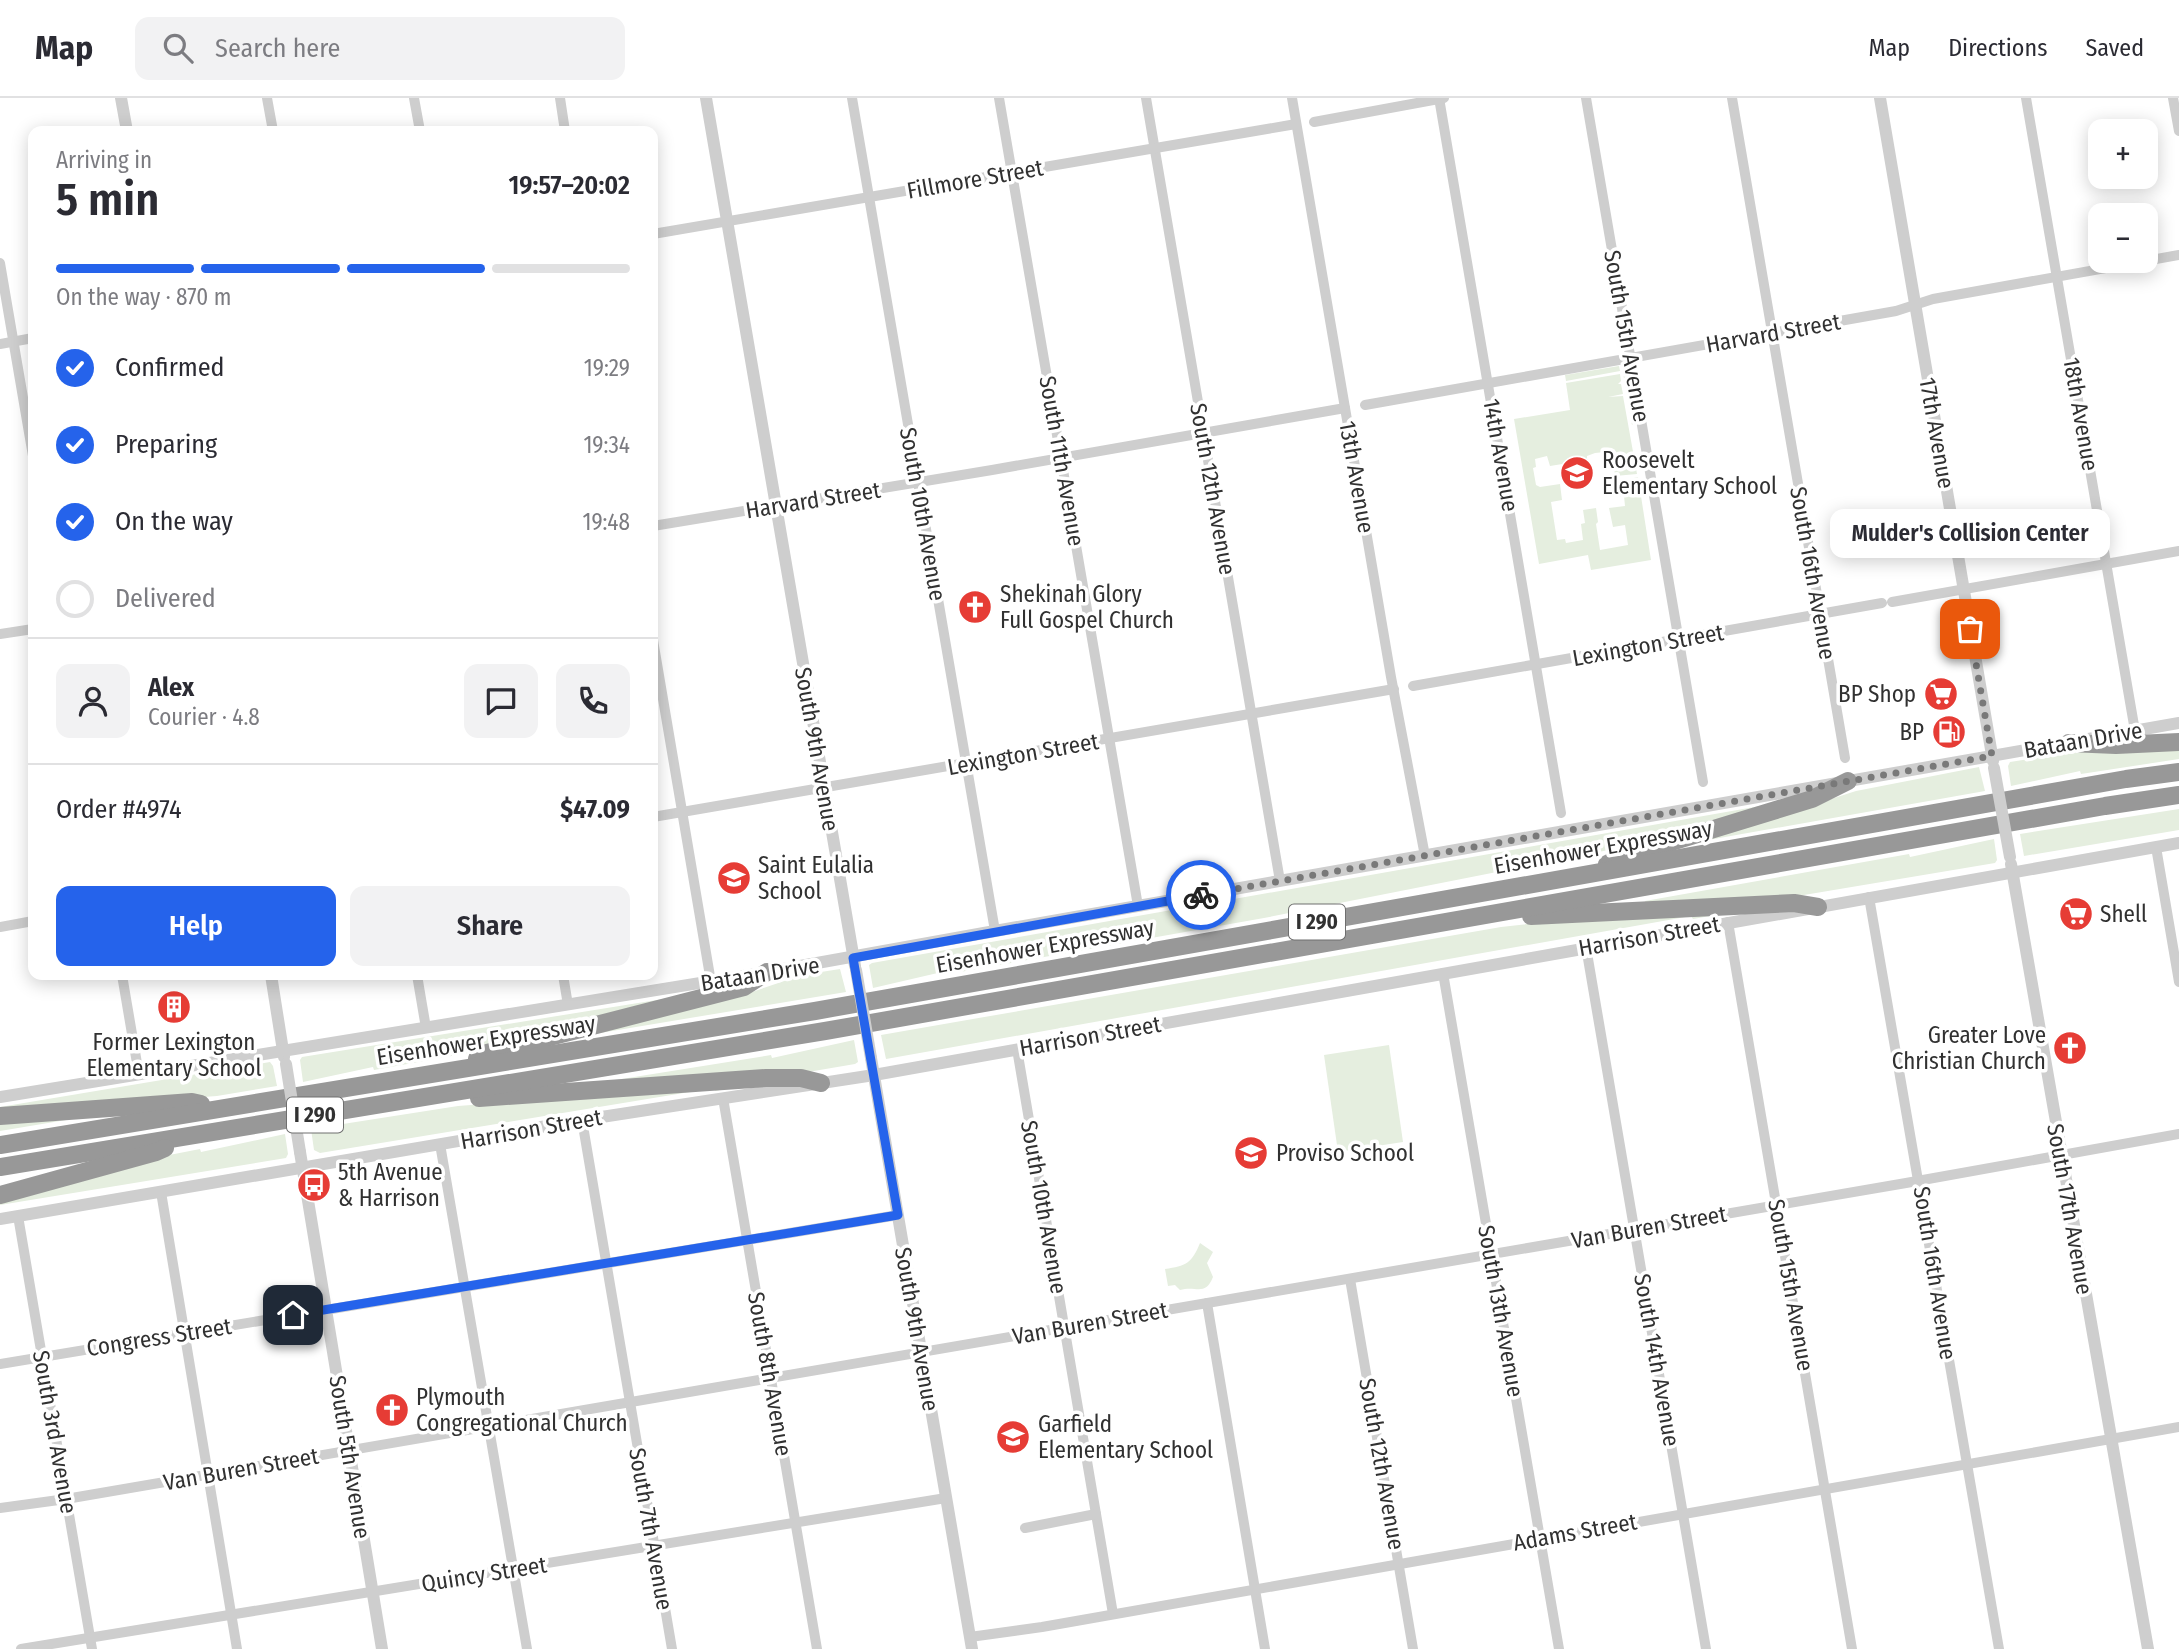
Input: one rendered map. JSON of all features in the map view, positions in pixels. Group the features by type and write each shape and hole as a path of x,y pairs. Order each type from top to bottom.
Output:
{"highway":[{"path":"2069,743 2116,745 2179,742"},
{"name":"Eisenhower Expressway","path":"0,1145 815,1011 2126,779 2179,772"},
{"path":"1587,875 1619,858 1812,799 1848,781"},
{"name":"Eisenhower Expressway","path":"0,1167 839,1029 2179,795"},
{"path":"1499,913 1541,916 1794,904 1818,907"},
{"path":"455,1070 487,1053 744,987 767,972"},
{"path":"445,1094 490,1099 766,1078 801,1078 821,1083"},
{"path":"0,1116 192,1102 222,1108"},
{"path":"0,1195 156,1152 186,1136"}],"street":[{"path":"121,98 126,126"},
{"path":"267,98 272,126"},
{"path":"414,98 418,126"},
{"path":"560,98 564,126"},
{"name":"South 9th Avenue","path":"706,98 971,1643"},
{"name":"South 10th Avenue","path":"852,98 995,931"},
{"name":"South 11th Avenue","path":"999,98 1138,906"},
{"name":"South 12th Avenue","path":"1146,98 1280,881"},
{"name":"13th Avenue","path":"1292,98 1425,856"},
{"path":"1314,122 1441,98"},
{"name":"14th Avenue","path":"1441,98 1561,813"},
{"name":"South 15th Avenue","path":"1586,98 1703,782"},
{"name":"South 16th Avenue","path":"1732,98 1845,758"},
{"name":"17th Avenue","path":"1880,98 1993,762"},
{"name":"18th Avenue","path":"2026,98 2135,731"},
{"path":"2173,98 2179,131"},
{"name":"Fillmore Street","path":"658,233 1296,124"},
{"name":"Harvard Street","path":"1365,405 1772,333 1916,306 1933,299 2179,255"},
{"path":"0,262 28,426"},
{"path":"0,344 28,339"},
{"name":"Harvard Street","path":"658,525 1345,408"},
{"name":"Lexington Street","path":"1413,686 2179,551"},
{"path":"0,634 28,630"},
{"path":"658,670 711,982"},
{"name":"Lexington Street","path":"658,816 1394,690"},
{"name":"Bataan Drive","path":"0,1097 139,1075 284,1057 426,1028 767,972 854,964 995,931 1848,781 1993,762 2069,743 2179,723"},
{"name":"South 17th Avenue","path":"1993,762 2148,1649"},
{"name":"Harrison Street","path":"0,1219 582,1120 874,1075 2179,843"},
{"path":"2156,847 2179,982"},
{"name":"South 16th Avenue","path":"1870,897 1999,1649"},
{"path":"0,927 28,922"},
{"name":"South 15th Avenue","path":"1728,922 1852,1649"},
{"name":"South 14th Avenue","path":"1586,947 1706,1649"},
{"name":"South 13th Avenue","path":"1443,972 1559,1649"},
{"path":"123,980 139,1075"},
{"name":"South 5th Avenue","path":"272,980 382,1649"},
{"path":"418,980 426,1028"},
{"path":"564,980 568,1005"},
{"name":"South 10th Avenue","path":"1017,1049 1113,1614"},
{"name":"South 8th Avenue","path":"723,1098 817,1649"},
{"name":"South 7th Avenue","path":"582,1120 672,1649"},
{"name":"Van Buren Street","path":"0,1508 66,1499 1491,1255 2179,1134"},
{"path":"440,1144 527,1649"},
{"path":"161,1192 237,1649"},
{"name":"Congress Street","path":"0,1364 898,1215"},
{"name":"South 3rd Avenue","path":"18,1216 92,1649"},
{"name":"South 12th Avenue","path":"1350,1279 1413,1649"},
{"path":"1207,1303 1265,1649"},
{"name":"Adams Street","path":"971,1643 985,1637 1254,1588 2179,1426"},
{"name":"Quincy Street","path":"22,1649 947,1498"},
{"path":"1025,1528 1096,1514"}],"green space":[{"path":"1619,366 1620,371 1566,381 1565,375"},
{"path":"1622,367 1628,371 1636,419 1632,425"},
{"path":"1620,374 1621,381 1618,384 1621,384 1623,394 1608,397 1623,396 1637,474 1615,476 1615,451 1595,453 1587,456 1587,460 1550,466 1547,456 1535,459 1536,467 1533,468 1536,485 1540,487 1560,484 1562,500 1551,502 1557,540 1565,539 1566,543 1583,540 1583,510 1596,508 1600,550 1628,545 1625,525 1613,527 1609,508 1625,506 1624,496 1618,497 1616,482 1638,477 1651,560 1591,570 1588,555 1539,564 1514,419 1570,410 1566,383"},
{"path":"2179,746 2179,759 2081,774 2080,771 2011,786 2008,766 2010,762 2067,753"},
{"path":"1979,767 1985,791 1697,842 1856,791"},
{"path":"1809,794 1674,837 1264,918 943,975 942,972 873,988 869,965 872,963 1777,803 1777,800"},
{"path":"2179,809 2179,830 2024,856 2020,834"},
{"path":"1994,839 1997,860 1995,863 1792,897 1646,906 1645,901 1909,854 1910,857"},
{"path":"1744,910 1693,919 1691,916 886,1059 881,1035 1501,927 1562,920"},
{"path":"840,969 846,992 582,1036 746,994 802,975"},
{"path":"719,990 468,1053 374,1070 373,1067 303,1082 300,1060 302,1057"},
{"path":"854,1040 858,1062 808,1072 603,1082 771,1055 772,1058"},
{"path":"1389,1045 1403,1142 1338,1152 1324,1055"},
{"path":"270,1062 277,1086 217,1096 0,1112 0,1107"},
{"path":"757,1083 320,1153 314,1150 311,1129 458,1106"},
{"path":"78,1118 0,1131 0,1121"},
{"path":"285,1134 288,1154 286,1158 0,1205 0,1201 154,1158 200,1149 201,1152"},
{"path":"1200,1243 1213,1252 1207,1263 1213,1277 1210,1283 1203,1289 1180,1290 1175,1285 1168,1286 1165,1269 1187,1262"}],"way so far":[{"path":"1201,895 1992,756 1970,629"}],"place":[{"name":"Roosevelt Elementary School","path":"1577,473"},
{"name":"Shekinah Glory Full Gospel Church","path":"975,607"},
{"name":"Mulder's Collision Center","path":"1970,629"},
{"name":"BP Shop","path":"1941,694"},
{"name":"BP","path":"1949,732"},
{"name":"Saint Eulalia School","path":"734,878"},
{"name":"Shell","path":"2076,914"},
{"name":"Former Lexington Elementary School","path":"174,1007"},
{"name":"Greater Love Christian Church","path":"2070,1048"},
{"name":"Proviso School","path":"1251,1153"},
{"name":"5th Avenue & Harrison","path":"314,1185"},
{"name":"Plymouth Congregational Church","path":"392,1410"},
{"name":"Garfield Elementary School","path":"1013,1437"}],"route":[{"path":"293,1315 898,1215 853,958 1201,895"}]}
